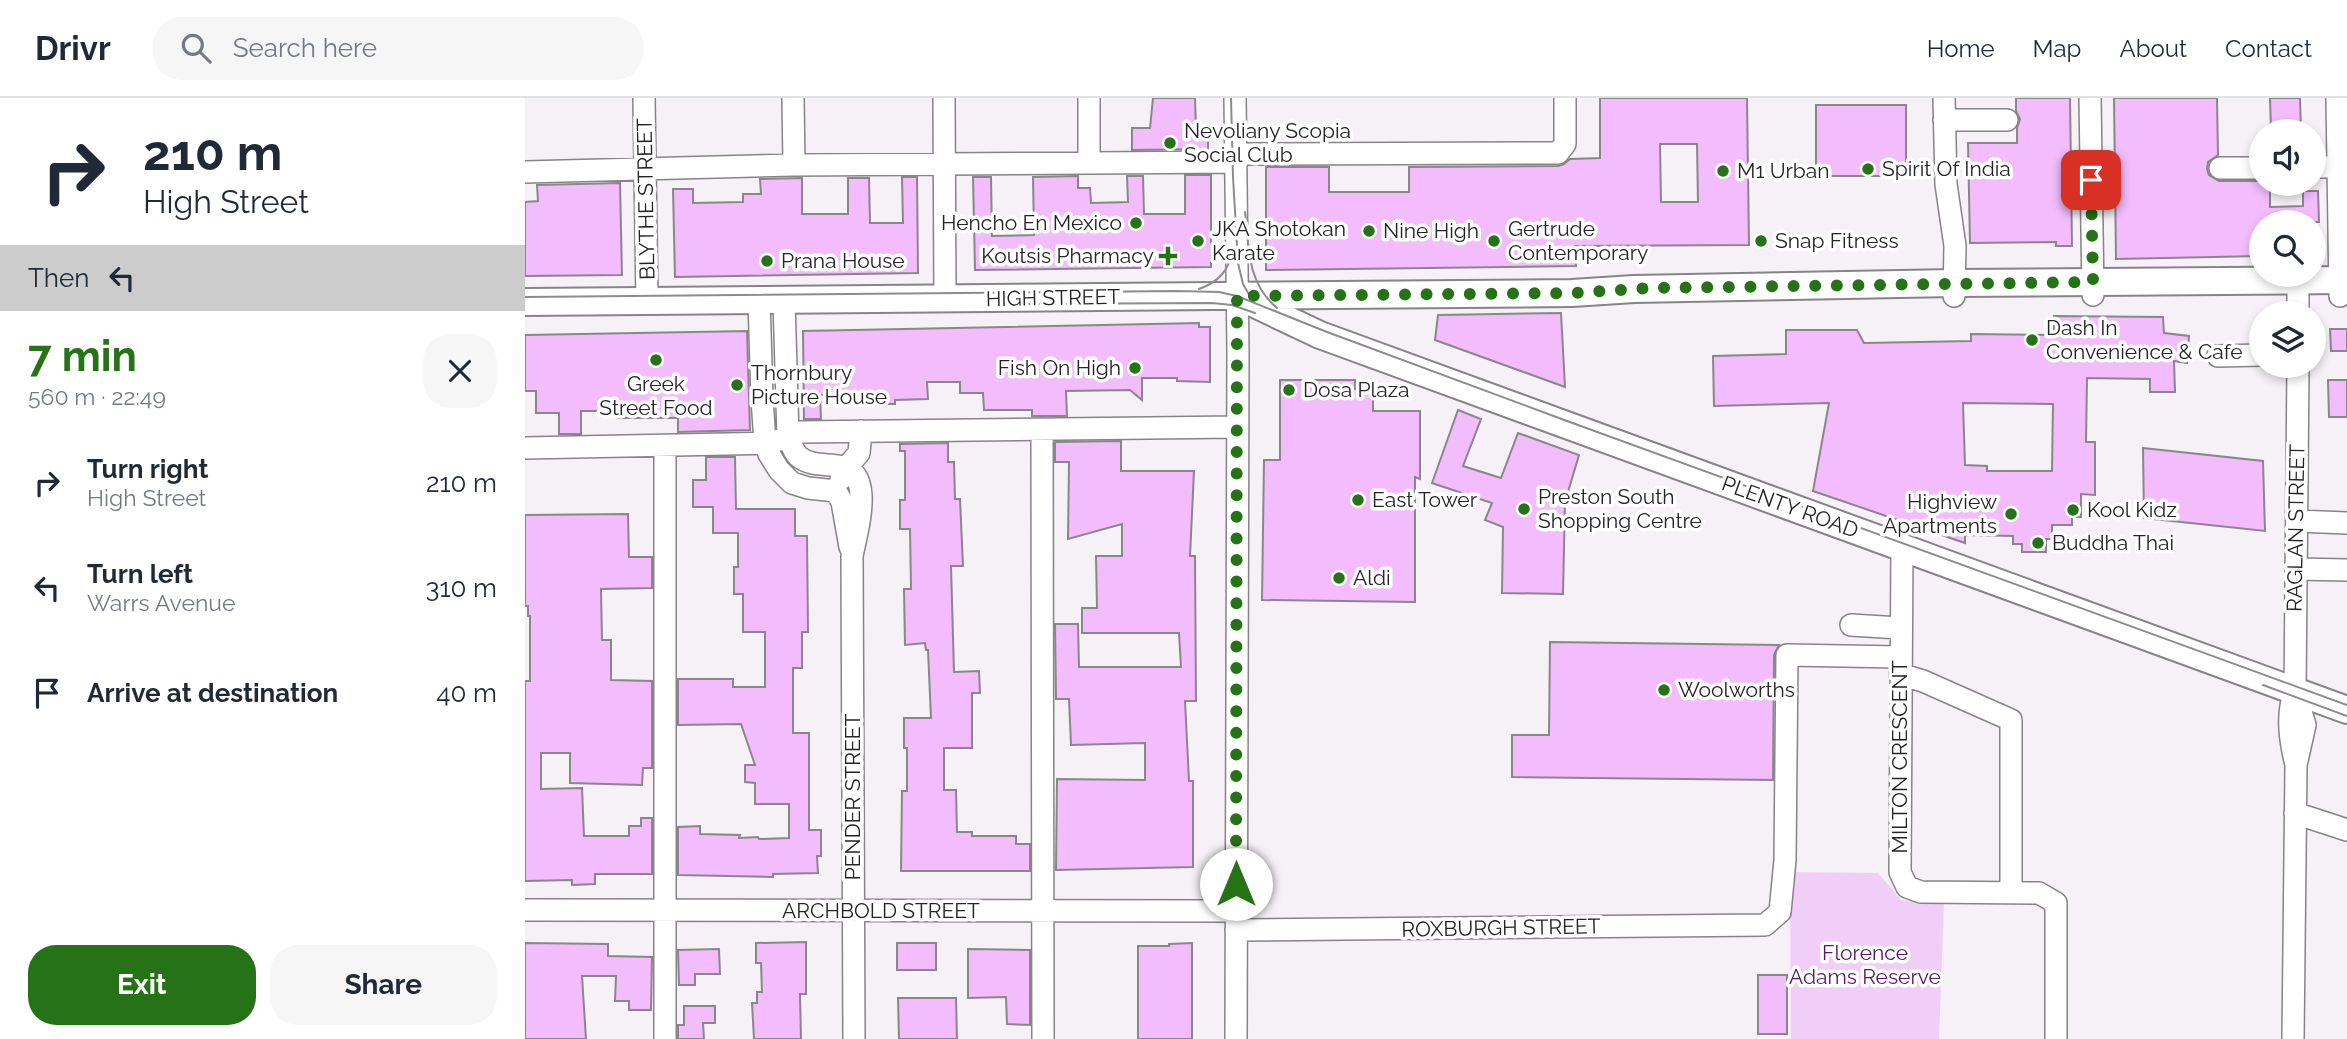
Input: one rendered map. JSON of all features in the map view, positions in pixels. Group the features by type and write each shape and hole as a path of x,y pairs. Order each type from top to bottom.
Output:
{"main road":[{"name":"HIGH STREET","path":"525,302 1580,293 1634,289 1738,294 2093,289 2298,297 2344,288"},
{"name":"PLENTY ROAD","path":"1237,296 1319,335 2347,710"}],"street":[{"name":"BLYTHE STREET","path":"644,98 647,301"},
{"path":"793,98 794,165"},
{"path":"944,98 945,299"},
{"path":"1089,98 1089,163"},
{"path":"1235,98 1236,1039"},
{"path":"525,172 1558,153 1565,144 1565,98"},
{"path":"1944,98 1947,200 1955,246 1954,289"},
{"path":"2090,98 2093,289"},
{"path":"2337,98 2342,167 2344,288"},
{"path":"1944,120 2007,120"},
{"path":"2220,168 2249,168"},
{"path":"771,300 788,436 795,454 806,462 837,464 846,468"},
{"path":"771,300 765,443 779,470 792,483 836,491 846,468 859,453 861,431"},
{"path":"2218,356 2249,355"},
{"name":"RAGLAN STREET","path":"2293,1039 2296,765 2291,746 2290,718 2295,691 2298,378"},
{"path":"525,449 765,443 800,432 1237,427"},
{"path":"1042,429 1043,1039"},
{"path":"665,446 665,1039"},
{"name":"PENDER STREET","path":"846,468 853,473 860,485 861,497 852,556 854,1039"},
{"name":"PENDER STREET","path":"836,491 842,502 852,556"},
{"path":"2297,521 2347,523"},
{"name":"MILTON CRESCENT","path":"1902,548 1900,872 1907,887 1921,892 2039,893 2056,903 2056,1039"},
{"path":"2296,569 2347,570"},
{"path":"1851,625 1901,628"},
{"name":"ROXBURGH STREET","path":"1236,921 1765,925 1780,912 1785,860 1787,655 1900,665"},
{"path":"1900,665 1923,681 2011,720 2011,892"},
{"path":"2295,813 2347,830"},
{"name":"ARCHBOLD STREET","path":"525,910 1043,912 1236,921"}],"green space":[{"name":"Florence Adams Reserve","path":"1790,872 1878,873 1901,900 1944,903 1939,1039 1791,1039"}],"building":[{"path":"1153,98 1195,98 1196,128 1208,128 1208,149 1132,150 1132,128 1150,128"},
{"path":"1600,98 1747,98 1749,245 1575,246 1576,266 1266,270 1266,167 1329,167 1329,192 1409,192 1409,167 1558,166 1570,159 1600,158","holes":["1660,144 1697,144 1698,202 1661,202"]},
{"path":"2016,98 2070,98 2072,246 2056,246 2056,242 1970,243 1968,143 2017,143 2020,119 2016,111"},
{"path":"2114,98 2217,98 2218,155 2208,162 2209,175 2219,181 2249,181 2249,196 2270,196 2270,207 2303,206 2303,196 2318,196 2319,210 2249,210 2249,256 2116,259"},
{"path":"2270,98 2300,98 2301,119 2271,119"},
{"path":"1816,105 1906,105 1906,176 1816,176"},
{"path":"1185,175 1211,175 1211,267 975,270 973,177 991,177 992,236 1034,235 1033,177 1078,176 1078,188 1090,188 1091,203 1128,202 1127,176 1143,176 1144,214 1185,214"},
{"path":"902,177 917,177 918,273 675,277 673,189 693,189 693,203 743,202 743,194 761,194 760,179 802,178 802,214 848,214 848,178 869,178 870,223 903,223"},
{"path":"620,183 622,275 525,276 525,202 538,201 537,185"},
{"path":"1561,313 1565,387 1435,340 1438,315"},
{"path":"2054,316 2163,317 2164,333 2189,336 2187,363 2174,361 2175,392 2150,392 2150,379 2087,378 2086,442 2095,442 2095,495 2081,494 2081,517 2072,517 2072,525 2052,525 2052,539 2046,539 2046,552 2022,552 2022,544 2013,544 2013,536 1965,535 1965,543 1813,491 1829,403 1714,406 1713,356 1786,354 1786,330 1857,330 1864,343 1971,341 1971,334 2054,335","holes":["1963,403 2053,404 2052,471 1987,471 1987,466 1965,465"]},
{"path":"1199,323 1199,327 1210,327 1210,382 1142,378 1142,400 1130,390 1066,391 1067,416 1032,416 1032,410 984,410 983,393 960,393 960,382 927,382 928,399 895,400 895,404 864,404 864,394 820,395 821,419 804,419 803,331"},
{"path":"2330,329 2347,329 2347,351 2331,351"},
{"path":"747,331 750,430 678,432 678,418 619,418 619,411 581,411 581,434 559,434 559,413 536,413 536,391 525,391 525,335"},
{"path":"1280,380 1355,380 1355,389 1373,389 1373,411 1420,411 1420,479 1415,477 1415,602 1262,600 1264,460 1280,460"},
{"path":"2328,380 2347,380 2347,417 2329,417"},
{"name":"Preston South Shopping Centre","path":"1458,410 1481,419 1463,466 1501,478 1518,433 1579,455 1565,502 1563,594 1502,593 1503,527 1485,520 1492,503 1432,483"},
{"path":"1121,441 1121,471 1194,471 1190,556 1195,556 1196,701 1185,701 1189,781 1193,781 1193,867 1056,870 1057,779 1145,780 1145,743 1071,745 1069,699 1056,699 1055,624 1078,624 1079,667 1181,667 1179,633 1082,633 1082,608 1097,608 1096,556 1122,556 1122,524 1068,539 1069,462 1055,462 1055,442"},
{"path":"948,443 948,462 954,462 955,499 960,499 963,566 951,566 954,672 979,671 980,693 972,693 972,748 944,748 944,790 956,790 957,832 972,832 972,836 1016,836 1016,844 1030,844 1030,871 901,871 902,791 907,791 904,718 931,718 928,650 925,643 905,645 904,589 911,589 910,529 900,529 900,500 905,500 905,451 900,451 900,444"},
{"path":"2143,448 2263,461 2265,531 2144,518"},
{"path":"706,457 735,457 736,509 795,509 795,536 807,536 808,632 802,632 802,668 793,668 793,733 809,733 809,830 821,830 821,856 817,856 818,873 773,874 773,877 678,875 678,827 700,826 700,834 740,835 739,838 789,838 789,804 755,804 755,783 745,782 745,765 755,765 741,724 678,725 678,679 733,679 733,687 765,687 765,632 743,632 743,594 734,594 734,567 738,567 738,533 713,533 713,507 693,507 693,480 706,480"},
{"path":"628,514 629,557 652,557 652,588 601,589 602,640 611,640 611,680 652,681 652,768 643,768 642,785 570,783 570,753 541,753 541,789 582,788 584,836 629,836 629,826 641,826 641,818 652,818 652,874 595,874 595,884 572,885 572,880 525,881 525,681 530,681 530,616 528,606 525,606 525,515"},
{"name":"Woolworths","path":"1550,642 1779,645 1774,655 1773,780 1512,777 1512,735 1549,735"},
{"path":"806,942 806,994 800,994 801,1039 754,1039 752,1003 757,1003 757,992 762,992 761,963 756,963 756,943"},
{"path":"525,943 608,944 608,956 652,957 651,1010 629,1010 629,1001 615,1001 616,976 582,976 586,1039 525,1039"},
{"path":"897,943 936,943 936,970 897,970"},
{"path":"1192,943 1192,1039 1138,1039 1138,946"},
{"path":"719,949 720,974 695,974 695,985 679,985 678,950"},
{"path":"968,949 1030,950 1030,1025 1007,1024 1006,997 968,998"},
{"path":"1758,975 1787,975 1787,1034 1758,1034"},
{"path":"898,998 956,998 957,1039 899,1039"},
{"path":"684,1006 715,1006 715,1023 703,1023 704,1039 678,1039 678,1025 684,1025"}],"tram line":[{"path":"1231,98 1238,263 1243,284 1254,303"},
{"path":"1245,212 1251,264 1260,288 1277,308"},
{"path":"1199,289 1222,274 1233,249"},
{"path":"525,297 1177,291 1219,292 1237,296 1567,421 2347,705"},
{"path":"1001,304 1212,303 1232,305 1255,313"},
{"path":"2263,685 2347,716"}],"place":[{"name":"Nevoliany Scopia Social Club","path":"1170,143"},
{"name":"Spirit Of India","path":"1868,169"},
{"name":"M1 Urban","path":"1723,171"},
{"name":"Hencho En Mexico","path":"1136,223"},
{"name":"Nine High","path":"1369,231"},
{"name":"JKA Shotokan Karate","path":"1198,241"},
{"name":"Gertrude Contemporary","path":"1494,241"},
{"name":"Snap Fitness","path":"1761,241"},
{"name":"Koutsis Pharmacy","path":"1168,256"},
{"name":"Prana House","path":"767,261"},
{"name":"Dash In Convenience & Cafe","path":"2032,340"},
{"name":"Greek Street Food","path":"656,360"},
{"name":"Fish On High","path":"1135,368"},
{"name":"Thornbury Picture House","path":"737,385"},
{"name":"Dosa Plaza","path":"1289,390"},
{"name":"East Tower","path":"1358,500"},
{"name":"Preston South Shopping Centre","path":"1524,509"},
{"name":"Kool Kidz","path":"2073,510"},
{"name":"Highview Apartments","path":"2011,514"},
{"name":"Buddha Thai","path":"2038,543"},
{"name":"Aldi","path":"1339,578"},
{"name":"Woolworths","path":"1664,690"}],"route":[{"path":"1236,884 1237,296 1572,293 1652,288 2093,282 2091,180"}]}
